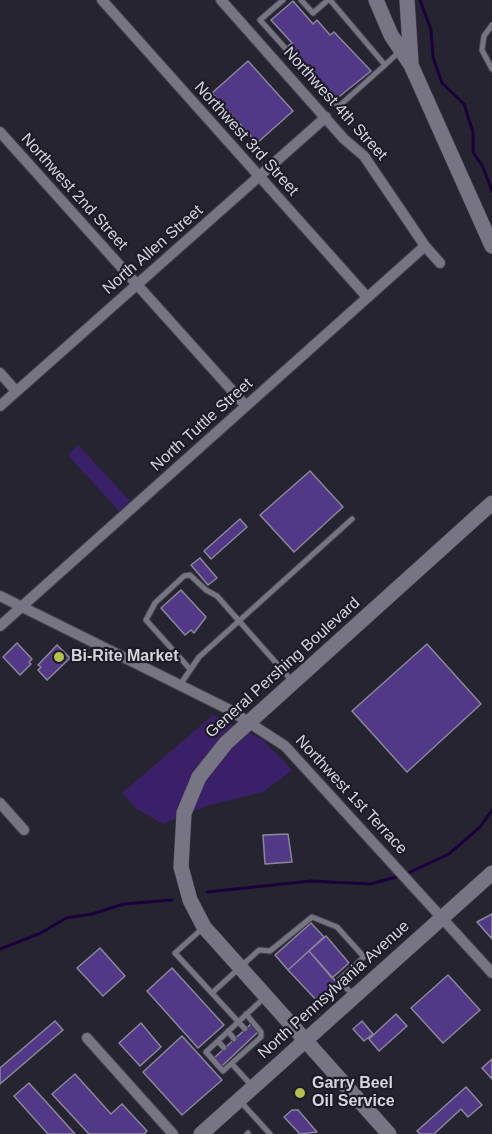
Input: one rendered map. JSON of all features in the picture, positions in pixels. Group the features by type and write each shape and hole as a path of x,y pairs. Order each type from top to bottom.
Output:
{"main road":[{"path":"376,0 391,35 411,65 492,246"},
{"path":"407,0 411,65"},
{"name":"General Pershing Boulevard","path":"389,1134 204,927 190,900 181,867 184,813 190,795 211,759 492,502"},
{"name":"North Pennsylvania Avenue","path":"209,1131 253,1087 492,873"}],"street":[{"name":"Northwest 3rd Street","path":"102,0 367,297"},
{"name":"Northwest 4th Street","path":"221,0 364,156 425,246 440,263"},
{"name":"North Allen Street","path":"0,406 326,117"},
{"name":"Northwest 2nd Street","path":"0,132 246,406"},
{"name":"North Tuttle Street","path":"0,626 425,246"},
{"path":"0,373 16,392"},
{"name":"Northwest 1st Terrace","path":"0,596 250,721 285,746 492,973"},
{"path":"0,803 24,830"},
{"path":"87,1038 173,1134"}],"lane":[{"path":"283,0 260,20 338,107 401,50"},
{"path":"301,0 313,13 329,0 385,65"},
{"path":"492,25 484,36 482,50 492,69"},
{"path":"180,685 199,657 352,519"},
{"path":"190,669 146,620 155,603 184,576 190,575 206,590 217,596 293,682"},
{"path":"212,993 259,950 270,951 312,917 337,927 364,957 339,980 354,997"},
{"path":"204,927 175,953 245,1029"},
{"path":"246,1014 261,1032 261,1037 254,1040 223,1071 206,1052 246,1014 265,997"},
{"path":"228,1031 234,1039"},
{"path":"218,1041 224,1048"},
{"path":"233,1060 253,1087"},
{"path":"239,1100 270,1134"}],"shaded area":[{"path":"78,445 130,501 119,511 68,455"},
{"path":"213,715 263,740 292,770 263,792 206,806 163,824 137,809 122,793"}],"building":[{"path":"293,1 313,24 317,20 330,35 334,32 371,71 335,100 288,46 292,43 271,20"},
{"path":"248,61 293,111 257,143 212,93"},
{"path":"310,471 343,507 294,552 260,515"},
{"path":"240,519 247,527 211,559 204,551"},
{"path":"200,558 217,578 208,585 191,565"},
{"path":"181,590 206,617 194,633 191,630 185,635 161,608"},
{"path":"17,643 32,659 29,662 31,664 20,675 3,657"},
{"path":"427,644 481,704 407,772 352,711"},
{"path":"57,645 70,658 47,680 38,670 41,667 38,665"},
{"path":"288,834 292,862 265,864 263,835"},
{"path":"492,914 492,939 477,922"},
{"path":"311,923 324,937 288,970 275,955"},
{"path":"326,936 349,963 332,978 309,951"},
{"path":"100,948 125,976 103,996 77,968"},
{"path":"309,951 340,986 320,1004 288,970"},
{"path":"172,968 224,1025 198,1048 147,991"},
{"path":"448,975 480,1010 443,1043 411,1008"},
{"path":"396,1014 407,1026 379,1051 369,1039"},
{"path":"55,1021 63,1030 0,1084 0,1068"},
{"path":"362,1021 373,1034 364,1041 353,1029"},
{"path":"141,1023 161,1047 140,1066 119,1043"},
{"path":"252,1023 259,1031 222,1066 214,1058"},
{"path":"182,1036 222,1080 182,1115 143,1072"},
{"path":"492,1059 492,1079 482,1068"},
{"path":"75,1074 111,1114 122,1104 147,1131 144,1134 89,1134 52,1094"},
{"path":"29,1083 75,1134 48,1134 14,1096"},
{"path":"466,1087 482,1105 468,1117 461,1109 434,1134 420,1134 417,1131"},
{"path":"292,1110 298,1110 317,1132 300,1134 284,1117"}],"waterway":[{"path":"420,0 431,30 433,57 442,83 464,104 473,132 473,152 483,167 492,191"},
{"path":"406,874 449,854 480,827 492,810"},
{"path":"207,892 311,881 370,884 400,876"},
{"path":"0,949 41,933 66,918 92,914 124,904 172,900"}],"place":[{"name":"Bi-Rite Market","path":"59,657"},
{"name":"Garry Beel Oil Service","path":"300,1093"}]}
